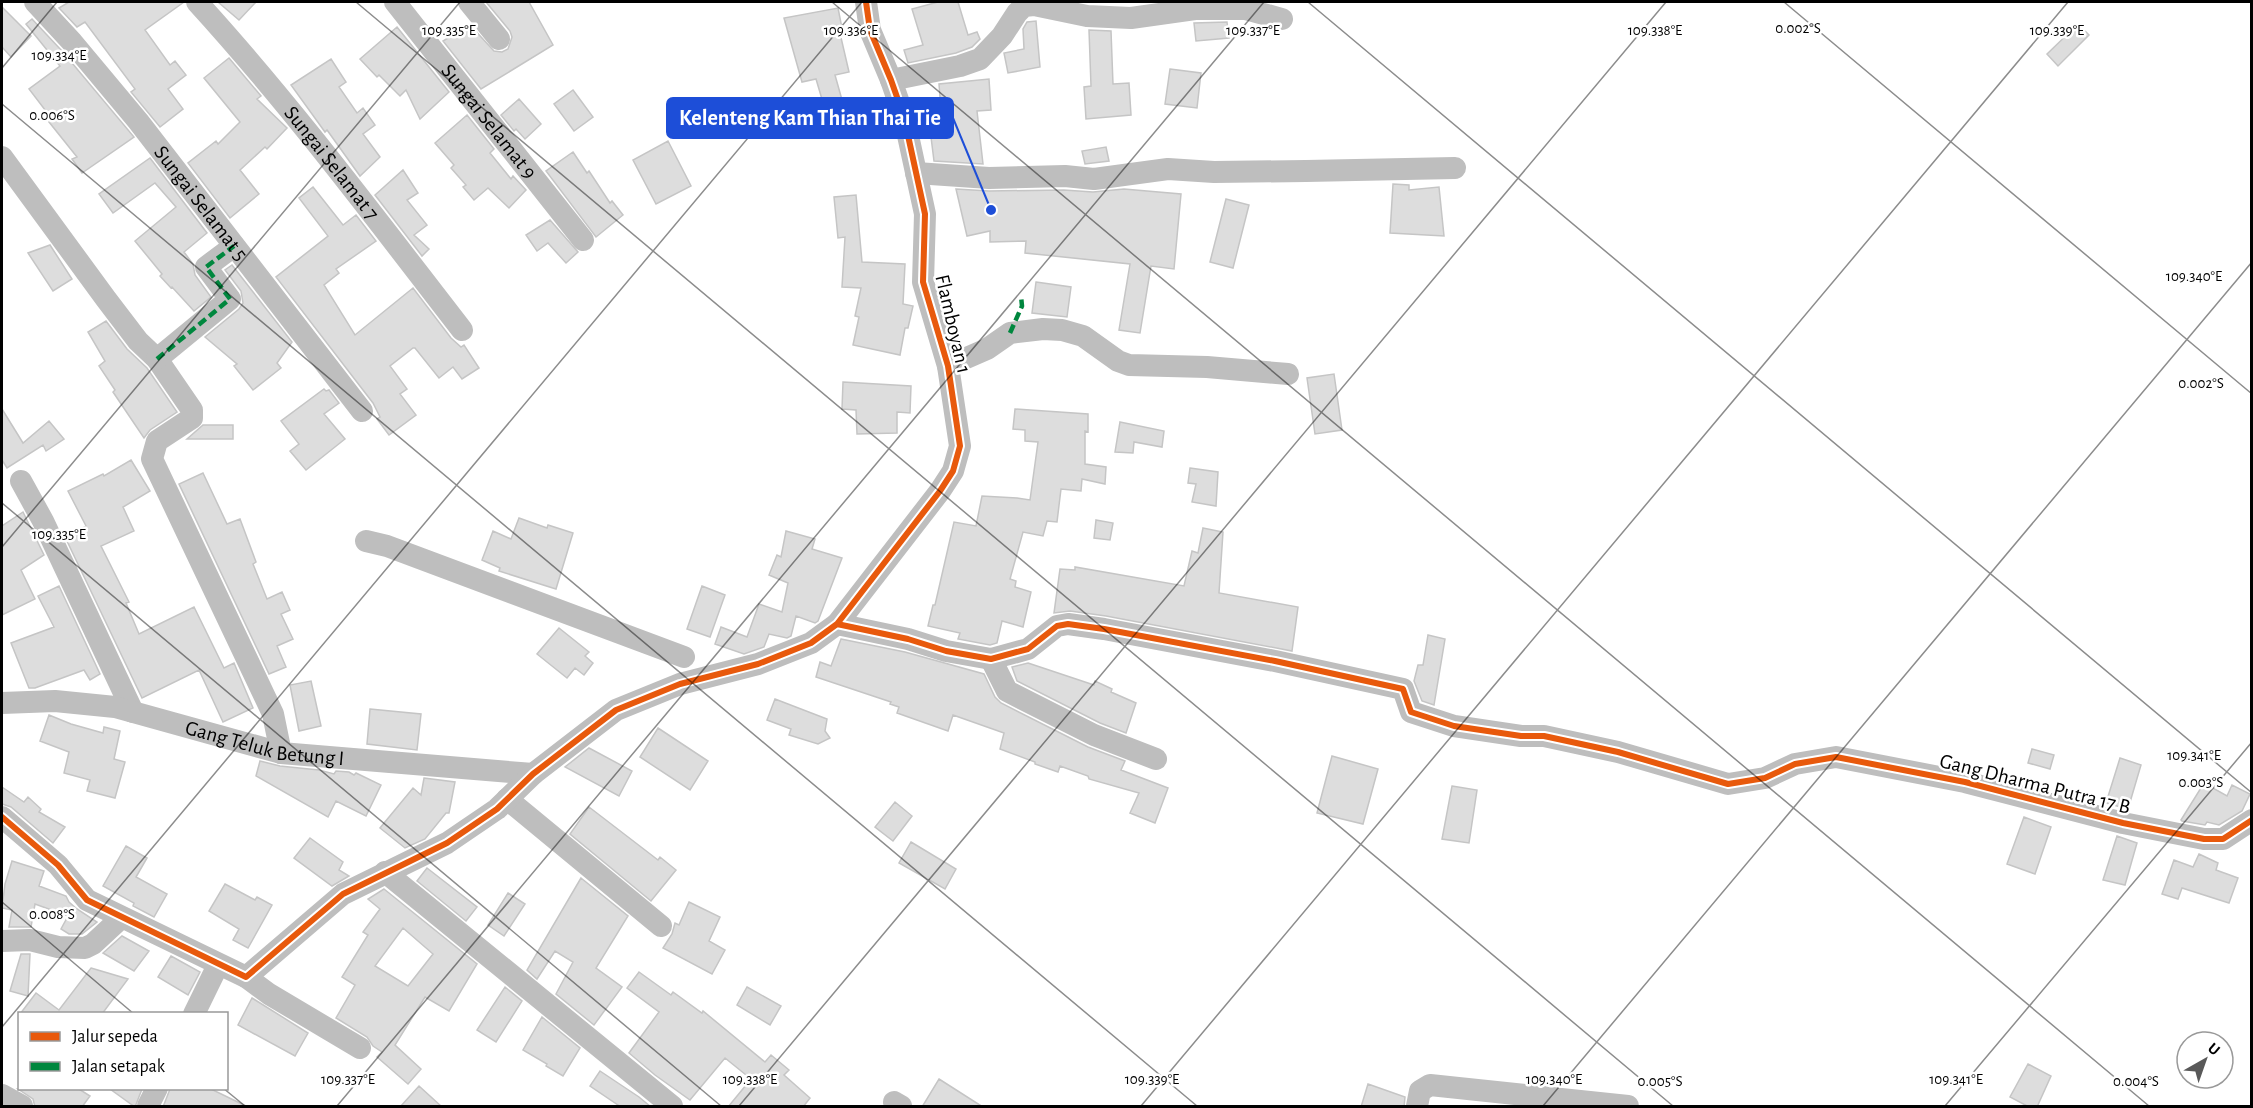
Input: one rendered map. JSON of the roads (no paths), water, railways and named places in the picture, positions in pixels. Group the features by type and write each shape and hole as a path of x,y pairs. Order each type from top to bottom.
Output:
{"street":[{"name":"Sungai Selamat 5","path":"35,2 138,121 362,411"},
{"name":"Sungai Selamat 7","path":"197,2 227,35 337,170 462,330"},
{"name":"Sungai Selamat 9","path":"395,2 583,240"},
{"path":"469,2 499,39"},
{"name":"Flamboyan 1","path":"837,624 940,491 953,471 960,446 948,366 923,282 925,214 904,117 870,30 866,2"},
{"path":"891,80 960,66 980,59 1002,36 1024,6 1034,5 1087,16 1131,18 1195,9 1245,9 1282,19"},
{"path":"2,157 112,308 138,341 157,359 193,414 192,418 157,441 152,459 273,714 281,753"},
{"path":"916,174 989,178 1065,176 1094,179 1168,169 1214,172 1455,168"},
{"path":"157,359 230,299 206,267 234,246"},
{"path":"948,366 977,354 1010,333 1043,329 1062,330 1083,336 1118,361 1129,364 1207,367 1288,374"},
{"path":"21,481 43,521 133,712"},
{"path":"366,541 387,546 687,651 680,684"},
{"path":"246,977 343,894 447,843 497,808 532,774 616,710 680,684 758,664 811,643 837,624 908,639 946,651 991,659 1007,691 1094,735 1156,759"},
{"name":"Gang Dharma Putra 17 B","path":"991,659 1028,649 1057,626 1068,624 1275,661 1403,689 1411,712 1454,726 1521,736 1544,736 1618,752 1728,784 1765,778 1795,764 1836,757 1965,782 2123,823 2204,839 2223,839 2252,820"},
{"name":"Gang Teluk Betung I","path":"2,703 55,702 115,707 281,753 532,774"},
{"path":"507,799 661,926"},
{"path":"2,817 58,865 87,900 246,977 269,994 360,1048"},
{"path":"385,872 672,1107"},
{"path":"2,941 30,940 58,947 85,948 93,944 121,918"},
{"path":"195,1012 218,965"},
{"path":"1417,1107 1420,1091 1430,1085 1628,1107"},
{"path":"148,1107 156,1090"},
{"path":"2,1095 22,1107"}],"place":[{"name":"Kelenteng Kam Thian Thai Tie","path":"991,210"}]}
